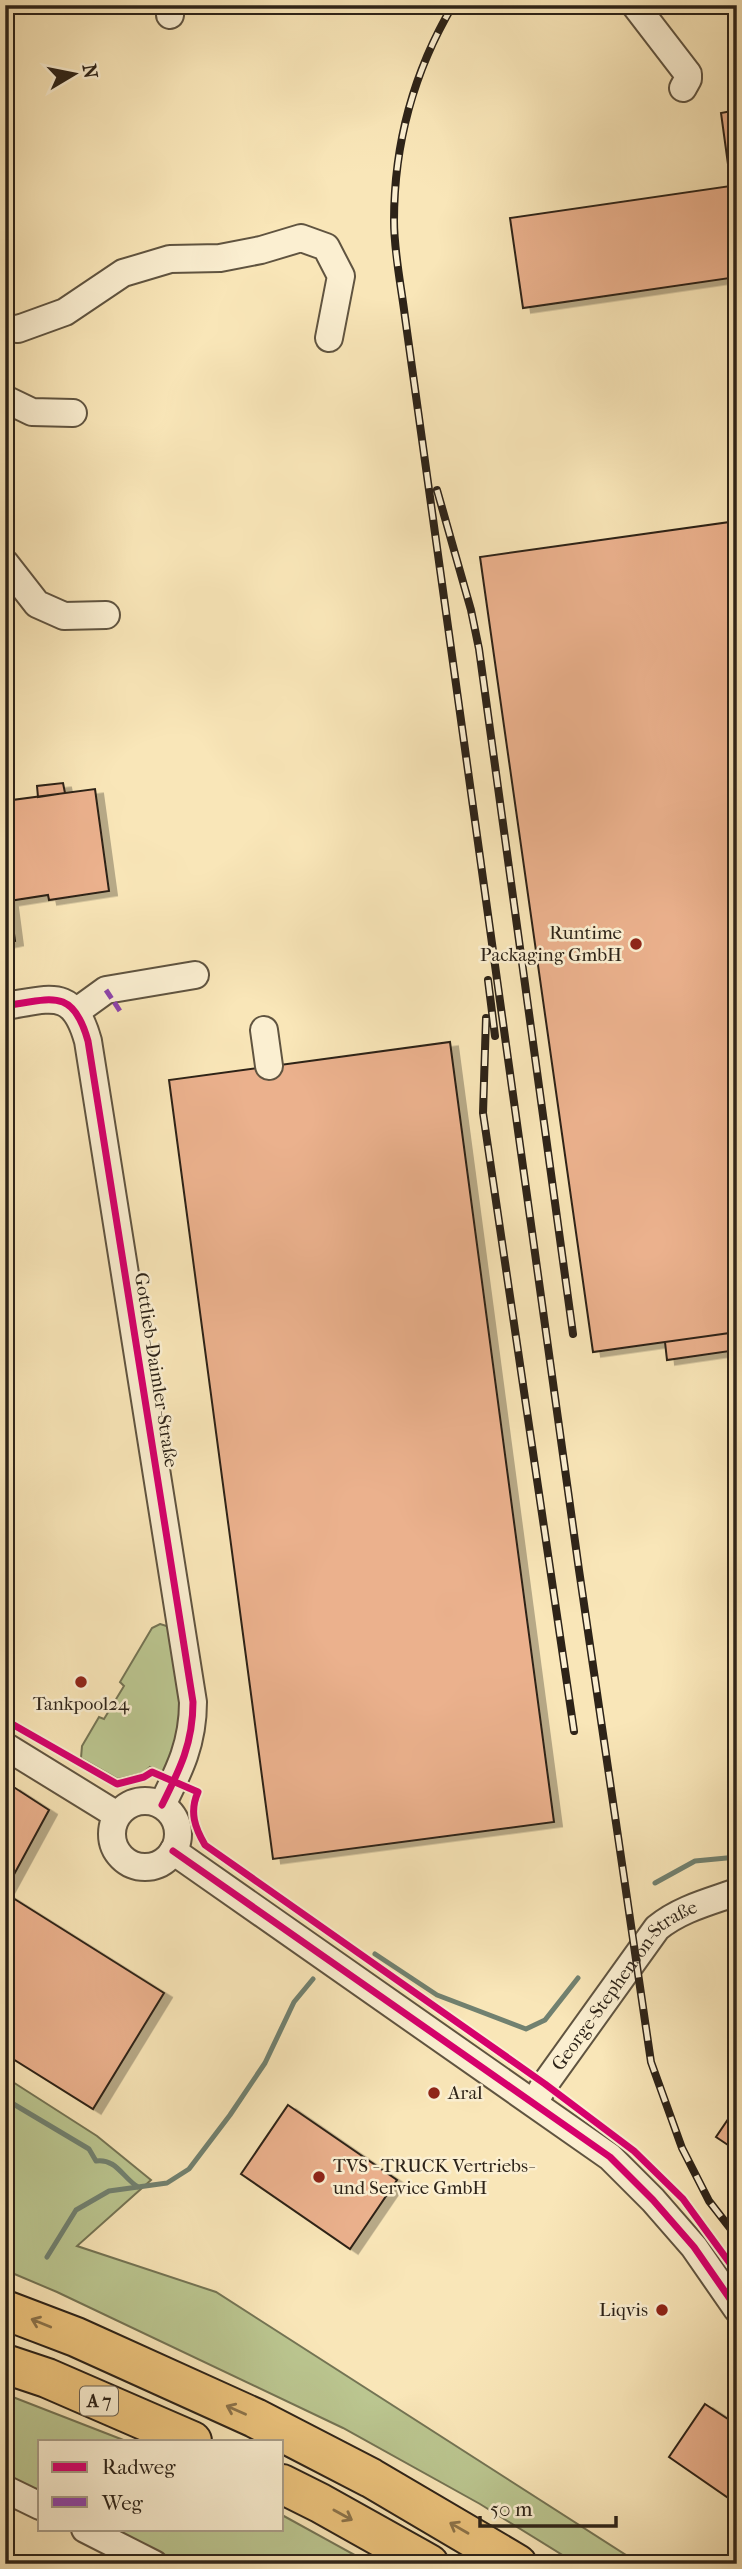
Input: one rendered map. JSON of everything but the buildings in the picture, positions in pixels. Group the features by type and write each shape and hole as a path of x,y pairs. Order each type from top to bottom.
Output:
{"highway":[{"name":"A 7","path":"5,2310 76,2337 256,2418 382,2485 517,2564"},
{"name":"A 7","path":"5,2364 47,2378 190,2440"},
{"path":"284,2485 320,2502 429,2564"}],"street":[{"path":"635,5 688,74 683,88"},
{"path":"5,328 18,329 65,312 123,274 170,258 220,258 301,238 326,247 341,276 329,338"},
{"path":"5,398 32,412 73,413"},
{"path":"5,563 37,604 64,616 106,615"},
{"path":"5,1006 59,1000 77,1011 106,990 195,975"},
{"name":"Gottlieb-Daimler-Straße","path":"77,1011 88,1041 193,1702 191,1738 162,1805"},
{"path":"264,1030 269,1066"},
{"path":"5,1746 117,1815"},
{"path":"137,1801 162,1805 177,1826 173,1851 157,1864 147,1866 127,1861 114,1845 113,1825 117,1815 137,1801"},
{"path":"173,1851 610,2157 694,2247 737,2309"},
{"name":"George-Stephenson-Straße","path":"534,2103 544,2084 657,1928 684,1911 737,1892"},
{"path":"5,2489 38,2505"},
{"path":"87,2530 155,2564"}],"green space":[{"path":"160,1624 170,1627 174,1634 183,1731 163,1773 150,1767 143,1773 118,1779 81,1758 82,1746 99,1717 104,1719 124,1686 120,1682 152,1628"},
{"path":"5,2077 97,2136 151,2180 77,2246 216,2292 640,2564 577,2564 480,2504 343,2428 5,2270"},
{"path":"5,2394 123,2440 38,2440 38,2496 5,2479"},
{"path":"284,2516 371,2564 174,2564 106,2530 284,2530"}],"waterway":[{"path":"655,1883 695,1861 737,1857"},
{"path":"375,1954 437,1995 526,2029 545,2020 578,1978"},
{"path":"47,2257 76,2210 109,2191 167,2183 189,2169 265,2063 294,2002 313,1979"},
{"path":"5,2099 89,2149 96,2161 114,2166 138,2187"}],"railway":[{"path":"453,5 427,56 402,136 395,192 396,257 579,1570 651,2062 682,2148 709,2201 737,2237"},
{"path":"437,490 471,610 479,649 573,1334"},
{"path":"488,980 495,1036"},
{"path":"486,1018 483,1113 574,1731"}],"marked path":[{"path":"106,990 120,1011"}],"cycle path":[{"path":"5,1006 48,1000 67,1004 82,1024 88,1041 193,1702 191,1730 184,1755 162,1805"},
{"path":"5,1720 117,1784 144,1777 152,1772 198,1792 194,1820 205,1845 545,2084 634,2151 683,2199 737,2273"},
{"path":"173,1851 610,2157 694,2247 737,2309"}],"place":[{"name":"Runtime Packaging GmbH","path":"636,944"},
{"name":"Tankpool24","path":"81,1682"},
{"name":"Aral","path":"434,2093"},
{"name":"TVS - TRUCK Vertriebs- und Service GmbH","path":"319,2177"},
{"name":"Liqvis","path":"662,2310"}]}
